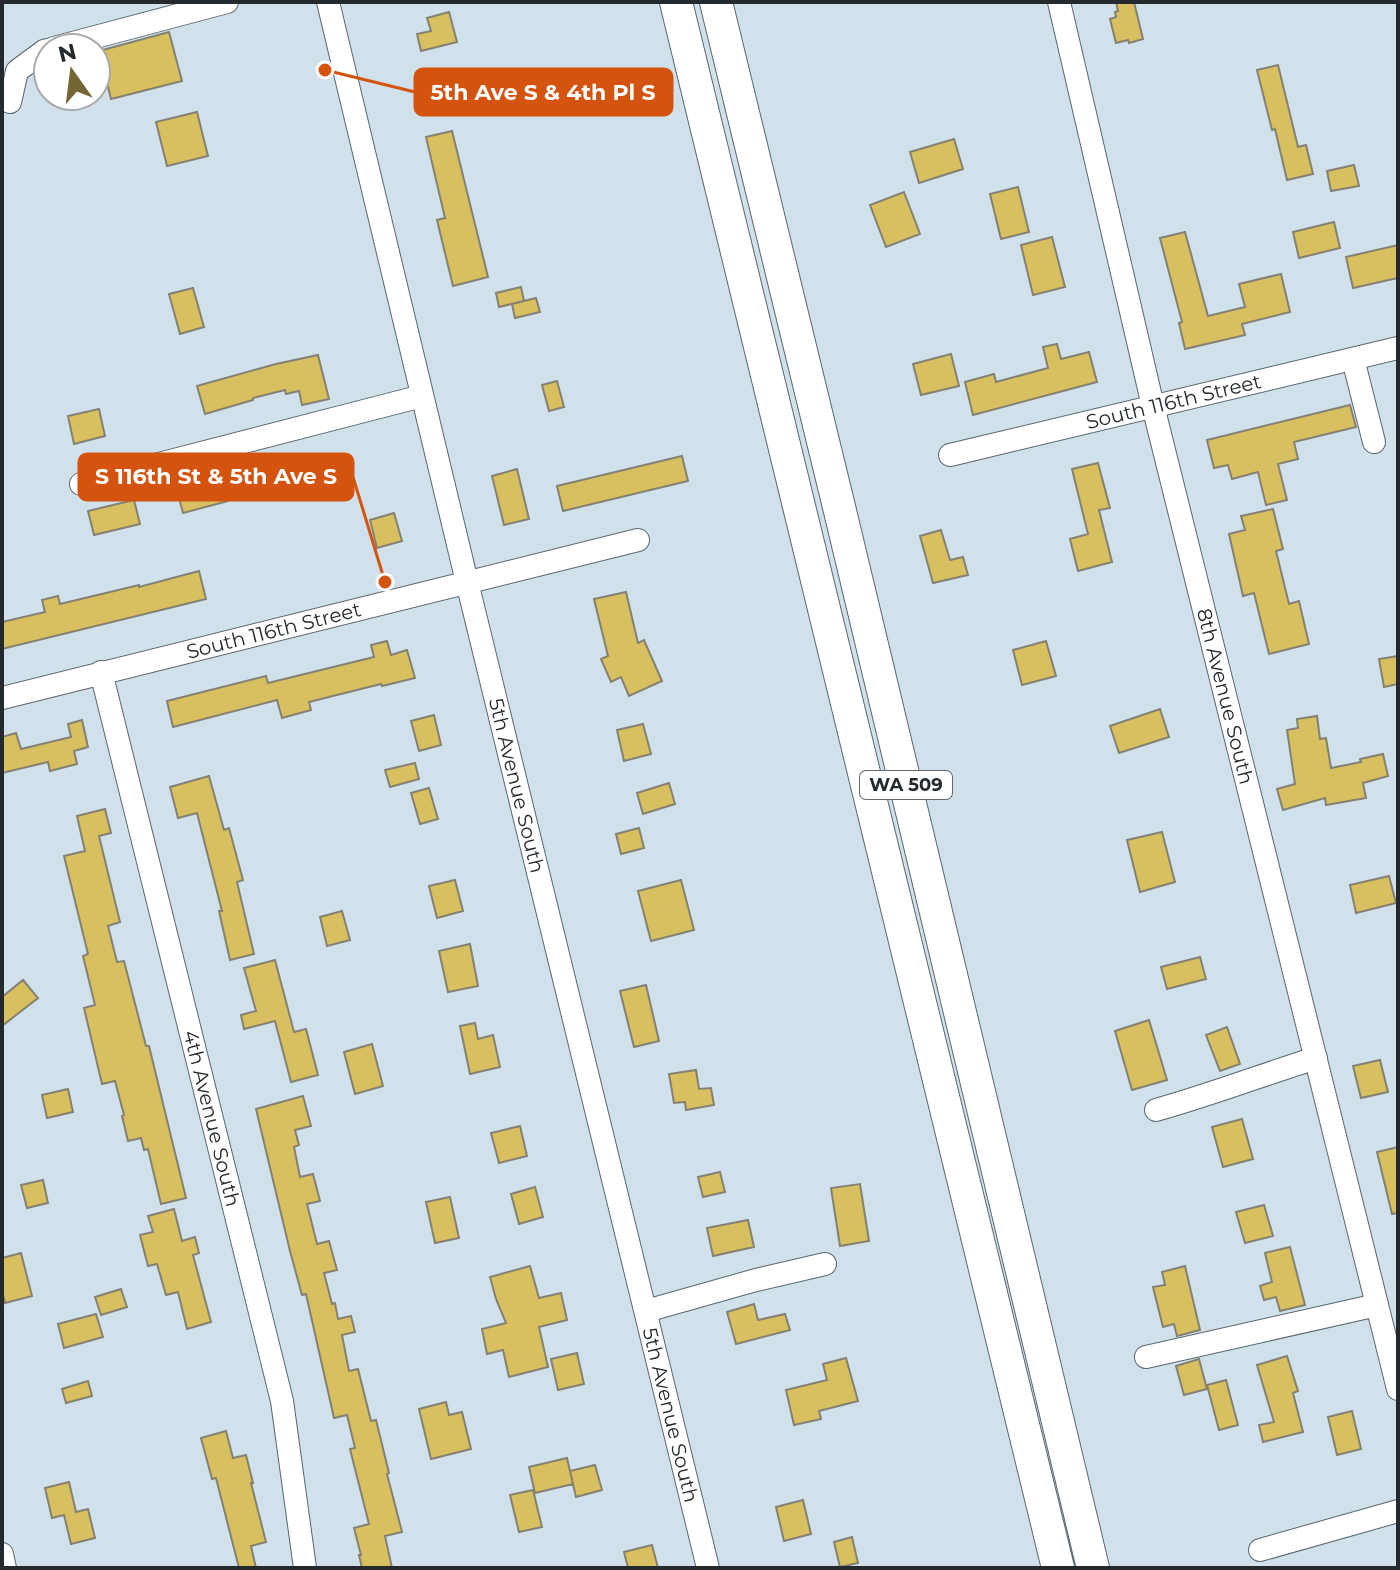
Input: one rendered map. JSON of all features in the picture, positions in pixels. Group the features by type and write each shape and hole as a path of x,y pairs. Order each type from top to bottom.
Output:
{"highway":[{"name":"WA 509","path":"676,2 1058,1568"},
{"name":"WA 509","path":"716,2 1093,1568"}],"street":[{"path":"112,33 227,2"},
{"name":"5th Avenue South","path":"328,2 708,1568"},
{"name":"8th Avenue South","path":"1059,2 1153,406 1398,1389"},
{"path":"10,102 17,71 32,60"},
{"name":"South 116th Street","path":"950,455 1398,348"},
{"path":"1353,359 1374,442"},
{"path":"81,484 422,396"},
{"path":"283,418 361,400 378,407"},
{"name":"South 116th Street","path":"2,698 638,540"},
{"name":"4th Avenue South","path":"101,672 282,1401 305,1568"},
{"path":"1156,1110 1210,1095 1254,1077 1316,1058"},
{"path":"646,1311 825,1264"},
{"path":"1146,1357 1377,1305"},
{"path":"1260,1550 1398,1511"},
{"path":"2,1554 5,1568"}],"building":[{"path":"1116,2 1134,2 1143,39 1116,43 1110,19 1116,17"},
{"path":"449,12 457,42 421,51 417,34 431,31 427,18"},
{"path":"169,32 182,81 112,99 112,47"},
{"path":"1278,65 1298,147 1306,145 1313,174 1287,180 1257,70"},
{"path":"197,112 208,156 167,166 156,122"},
{"path":"452,131 488,277 453,286 437,220 445,218 426,137"},
{"path":"954,139 963,169 919,183 910,152"},
{"path":"1354,165 1359,186 1331,191 1327,171"},
{"path":"1018,187 1029,232 1001,239 990,194"},
{"path":"904,192 920,234 886,247 870,205"},
{"path":"1334,222 1340,248 1299,258 1293,232"},
{"path":"1185,232 1208,316 1245,307 1239,284 1281,274 1290,312 1242,324 1245,335 1185,349 1179,323 1182,322 1160,238"},
{"path":"1052,237 1065,287 1033,295 1021,245"},
{"path":"1398,245 1398,278 1353,288 1346,257"},
{"path":"521,287 524,301 499,307 496,293"},
{"path":"193,288 204,327 180,334 169,294"},
{"path":"536,298 540,312 515,318 512,304"},
{"path":"1057,344 1061,359 1089,352 1097,382 973,415 965,382 994,374 996,382 1048,368 1043,347"},
{"path":"951,354 959,386 921,395 913,364"},
{"path":"318,355 329,399 302,405 299,391 286,394 285,390 205,414 197,386"},
{"path":"557,381 564,407 549,411 542,385"},
{"path":"1350,405 1356,427 1294,442 1298,459 1278,464 1287,500 1266,505 1258,472 1232,479 1228,465 1214,468 1207,440"},
{"path":"99,409 105,436 74,444 68,416"},
{"path":"682,456 688,481 563,511 557,486"},
{"path":"1098,463 1110,508 1099,510 1112,562 1078,571 1070,539 1088,534 1072,469"},
{"path":"517,469 529,519 504,525 492,476"},
{"path":"221,476 228,501 183,513 176,487"},
{"path":"134,500 140,524 94,535 88,511"},
{"path":"1273,509 1283,549 1276,551 1289,604 1299,601 1309,644 1269,654 1254,593 1243,596 1229,534 1245,530 1241,516"},
{"path":"394,513 402,541 377,548 370,520"},
{"path":"941,530 950,560 963,557 968,575 933,583 920,536"},
{"path":"199,571 206,599 2,649 2,622 45,612 42,600 58,596 60,604"},
{"path":"626,592 638,643 644,640 662,681 629,696 621,677 611,682 601,659 608,656 594,599"},
{"path":"387,641 391,655 407,650 415,678 309,702 311,710 282,718 277,700 173,727 167,701 266,676 268,683 374,657 371,645"},
{"path":"1046,641 1056,676 1022,685 1013,650"},
{"path":"1398,656 1398,684 1384,687 1379,659"},
{"path":"1160,709 1169,737 1119,753 1110,726"},
{"path":"434,715 441,745 419,751 411,721"},
{"path":"1317,716 1320,739 1326,738 1331,768 1383,754 1388,776 1363,783 1366,798 1326,805 1325,798 1283,810 1277,789 1295,784 1287,730 1298,728 1297,719"},
{"path":"82,720 88,747 74,751 77,764 50,771 48,762 2,773 2,737 16,733 21,749 71,737 68,724"},
{"path":"643,724 651,754 624,761 617,730"},
{"path":"415,763 419,779 390,787 385,770"},
{"path":"209,776 224,830 229,828 243,880 237,882 254,954 230,960 219,911 222,911 197,813 178,818 170,787"},
{"path":"669,783 675,804 643,814 637,793"},
{"path":"429,788 438,819 420,824 411,793"},
{"path":"105,809 111,833 99,836 120,922 108,926 117,962 124,961 146,1046 149,1046 186,1198 161,1204 148,1149 144,1150 141,1138 128,1141 115,1081 102,1084 84,1008 95,1005 83,956 88,954 64,856 85,851 77,816"},
{"path":"639,828 644,848 621,854 616,834"},
{"path":"1162,832 1175,882 1140,892 1127,840"},
{"path":"1389,876 1396,903 1356,913 1350,885"},
{"path":"455,880 463,911 437,918 429,886"},
{"path":"681,880 694,930 651,941 638,891"},
{"path":"342,911 350,940 327,946 320,917"},
{"path":"470,944 478,986 448,992 439,951"},
{"path":"1200,957 1206,979 1167,989 1161,967"},
{"path":"275,960 294,1032 306,1029 318,1075 291,1082 275,1021 244,1029 241,1015 256,1011 244,968"},
{"path":"23,980 38,998 2,1026 2,997"},
{"path":"646,985 659,1041 634,1047 620,991"},
{"path":"1149,1020 1167,1080 1132,1090 1115,1031"},
{"path":"475,1023 478,1039 493,1035 500,1067 470,1074 460,1026"},
{"path":"1227,1027 1240,1064 1220,1071 1206,1035"},
{"path":"372,1044 383,1086 355,1094 344,1052"},
{"path":"1380,1060 1388,1092 1361,1098 1353,1066"},
{"path":"696,1070 699,1089 711,1088 714,1105 686,1110 685,1102 674,1103 669,1074"},
{"path":"68,1089 73,1112 47,1118 42,1095"},
{"path":"303,1096 311,1126 295,1130 299,1145 294,1147 300,1177 313,1174 320,1201 307,1204 317,1244 329,1241 337,1270 324,1273 338,1319 351,1316 355,1332 342,1335 349,1371 358,1369 371,1421 376,1420 389,1473 402,1532 385,1536 392,1568 362,1568 354,1528 369,1524 350,1449 355,1448 347,1415 334,1418 306,1294 302,1295 290,1251 256,1109"},
{"path":"1242,1119 1253,1159 1223,1167 1212,1127"},
{"path":"520,1126 527,1156 499,1163 491,1133"},
{"path":"1398,1147 1398,1213 1392,1214 1377,1152"},
{"path":"720,1172 725,1192 703,1197 698,1177"},
{"path":"43,1180 48,1203 27,1208 21,1185"},
{"path":"860,1184 869,1241 840,1246 831,1188"},
{"path":"535,1187 543,1217 519,1224 511,1194"},
{"path":"450,1197 459,1238 435,1243 426,1202"},
{"path":"1264,1205 1273,1236 1245,1243 1236,1212"},
{"path":"174,1209 182,1241 195,1237 199,1253 193,1255 211,1322 187,1329 178,1292 166,1295 157,1264 148,1266 140,1235 153,1232 148,1216"},
{"path":"748,1220 754,1247 713,1256 707,1228"},
{"path":"1290,1247 1305,1305 1280,1311 1276,1297 1264,1300 1260,1286 1272,1282 1265,1253"},
{"path":"21,1253 32,1296 5,1303 2,1258"},
{"path":"530,1266 539,1298 561,1293 567,1320 539,1327 548,1367 509,1377 503,1350 487,1354 482,1329 506,1323 490,1277"},
{"path":"1185,1266 1200,1330 1177,1336 1174,1324 1163,1327 1153,1287 1165,1285 1162,1272"},
{"path":"121,1289 127,1307 101,1315 95,1297"},
{"path":"754,1304 758,1320 785,1314 790,1330 736,1344 727,1312"},
{"path":"96,1314 103,1337 64,1348 58,1324"},
{"path":"577,1353 584,1384 558,1390 551,1359"},
{"path":"1287,1356 1298,1391 1293,1393 1303,1432 1263,1442 1259,1425 1274,1422 1257,1365"},
{"path":"846,1358 858,1401 819,1411 821,1419 794,1425 786,1390 827,1380 823,1364"},
{"path":"1199,1359 1207,1389 1184,1395 1176,1366"},
{"path":"1226,1380 1238,1425 1219,1430 1207,1385"},
{"path":"88,1381 92,1396 66,1403 62,1389"},
{"path":"446,1402 449,1415 462,1412 471,1449 431,1459 419,1409"},
{"path":"1352,1411 1361,1449 1337,1455 1328,1417"},
{"path":"226,1431 233,1458 246,1455 266,1542 251,1546 256,1568 239,1568 216,1478 212,1479 201,1438"},
{"path":"567,1458 573,1484 535,1493 529,1467"},
{"path":"595,1465 602,1490 576,1497 570,1471"},
{"path":"69,1482 76,1512 88,1509 95,1538 71,1544 64,1515 52,1518 45,1488"},
{"path":"533,1490 542,1527 519,1532 510,1495"},
{"path":"803,1500 811,1534 784,1541 776,1507"},
{"path":"852,1537 858,1563 840,1567 834,1542"},
{"path":"652,1545 658,1568 628,1568 624,1552"}],"place":[{"name":"5th Ave S & 4th Pl S","path":"325,70"},
{"name":"S 116th St & 5th Ave S","path":"385,582"}]}
